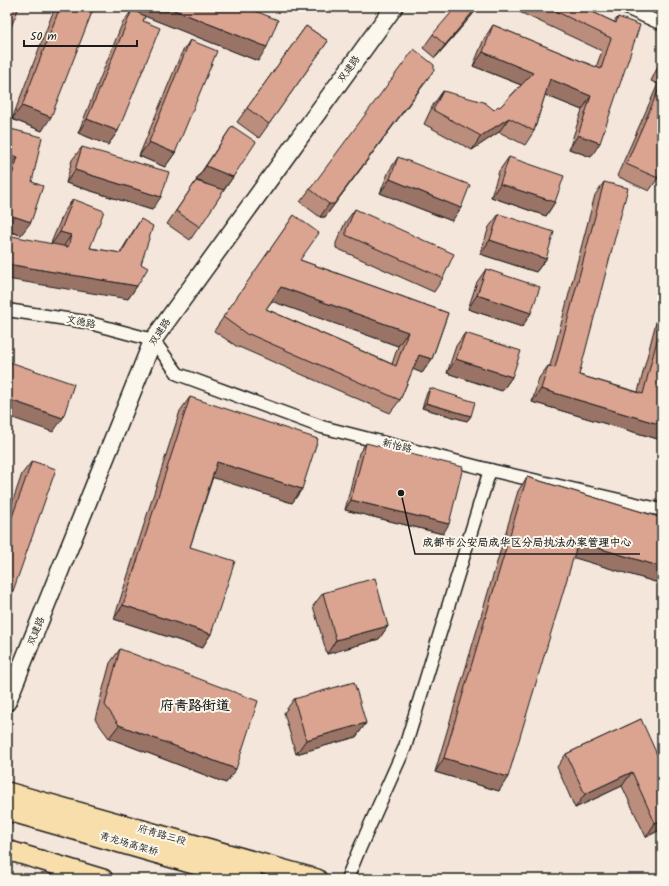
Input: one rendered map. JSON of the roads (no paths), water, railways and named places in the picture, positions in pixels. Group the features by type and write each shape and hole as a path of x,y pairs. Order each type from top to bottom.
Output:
{"highway":[{"name":"青龙场高架桥","path":"7,809 251,879"},
{"name":"青龙场高架桥","path":"7,824 199,879"}],"main road":[{"name":"府青路三段","path":"7,792 317,879"},
{"path":"7,850 103,879"}],"street":[{"name":"双建路","path":"7,702 153,340 394,7"},
{"path":"624,7 662,24"},
{"name":"文德路","path":"7,310 86,322 153,340"},
{"name":"新怡路","path":"153,340 178,374 322,427 490,470 662,510"},
{"path":"347,879 405,747 490,470"}],"place":[{"name":"成都市公安局成华区分局执法办案管理中心","path":"401,493"}],"district":[{"name":"府青路街道","path":"195,706"}]}
